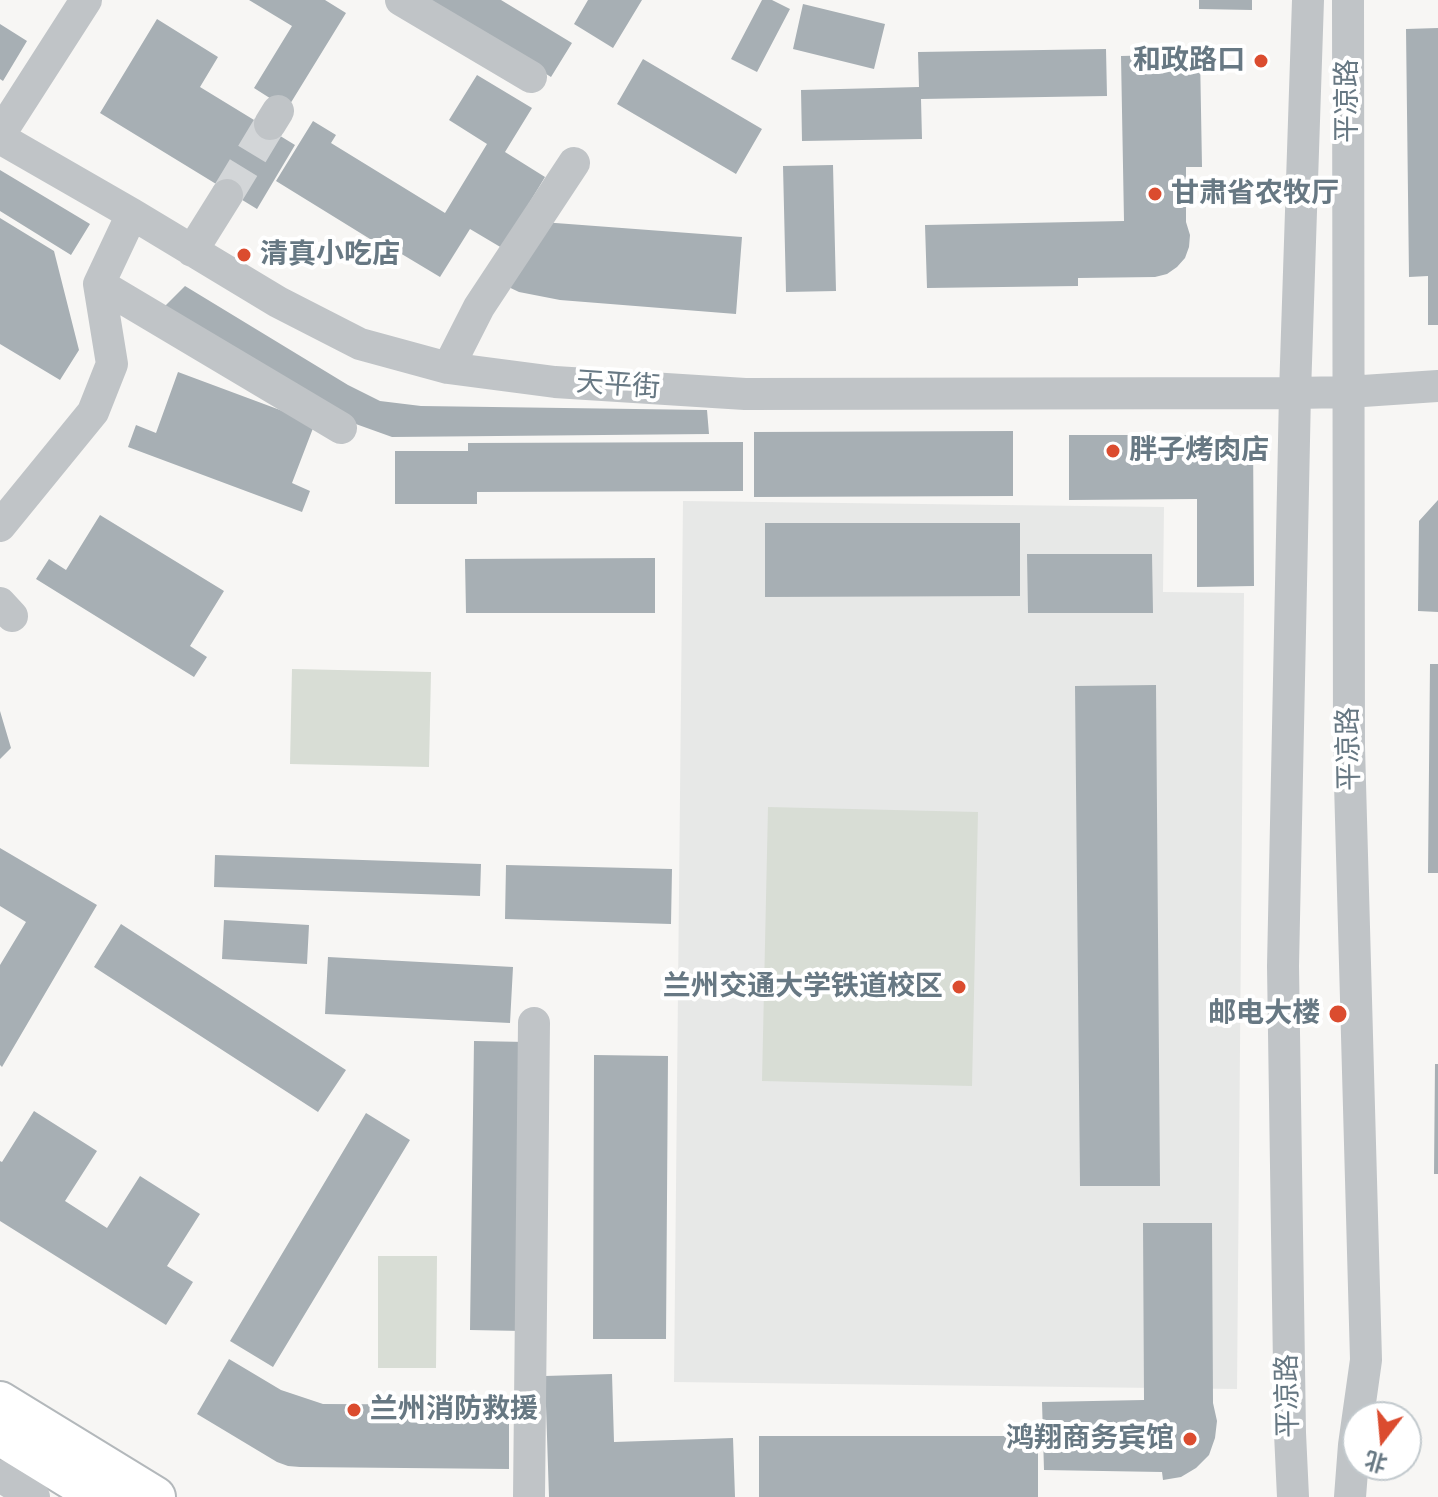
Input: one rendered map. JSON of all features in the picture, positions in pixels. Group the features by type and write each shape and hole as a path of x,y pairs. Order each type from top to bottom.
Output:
{"main road":[{"path":"0,1402 155,1497"},
{"path":"0,1435 101,1497"}],"street":[{"path":"0,136 86,0"},
{"path":"401,0 531,77"},
{"name":"平凉路","path":"1293,1497 1283,966 1295,393 1308,0"},
{"name":"平凉路","path":"1348,0 1349,747 1366,1360 1350,1497"},
{"name":"天平街","path":"0,136 278,302 360,344 448,368 555,382 745,394 1295,393 1438,386"},
{"path":"448,368 479,307 574,163"},
{"path":"192,251 227,195"},
{"path":"0,526 93,412 112,364 99,284 132,214"},
{"path":"99,284 341,428"},
{"path":"529,1497 534,1023"},
{"path":"0,1476 34,1497"}],"shaded area":[{"name":"兰州交通大学铁道校区","path":"683,501 1164,507 1163,592 1244,593 1237,1389 674,1382"},
{"path":"292,669 431,672 429,767 290,764"},
{"path":"768,807 978,812 972,1086 762,1081"},
{"path":"378,1256 437,1256 436,1368 378,1368"}],"building":[{"path":"249,0 325,0 346,13 287,109 254,88 292,26"},
{"path":"426,0 501,0 572,43 551,77"},
{"path":"588,0 642,0 613,48 574,24"},
{"path":"762,0 772,0 790,9 757,72 731,59"},
{"path":"1199,0 1252,0 1252,10 1199,9"},
{"path":"803,4 885,24 874,69 793,49"},
{"path":"157,19 218,57 200,87 295,145 257,209 100,113"},
{"path":"0,24 27,41 3,81 0,79"},
{"path":"1438,28 1438,325 1428,325 1428,276 1409,277 1406,29"},
{"path":"1106,49 1107,96 921,99 922,139 802,141 801,90 919,87 918,52"},
{"name":"甘肃省农牧厅","path":"1200,54 1202,167 1186,167 1189,247 1177,267 1155,277 1078,278 1078,286 927,288 925,225 1124,221 1121,56"},
{"path":"643,59 762,129 736,174 617,104"},
{"path":"477,75 532,108 505,152 545,177 502,248 470,229 440,277 385,244 383,247 276,181 313,121 336,135 331,143 445,213 487,144 449,120"},
{"path":"833,165 836,291 786,292 783,166"},
{"path":"0,170 90,224 71,255 0,211"},
{"path":"0,218 54,251 79,350 60,380 0,344"},
{"path":"542,222 742,237 736,314 560,300 519,292 500,283"},
{"path":"185,286 348,385 380,401 421,406 707,410 709,434 392,437 353,423 163,308"},
{"path":"178,372 315,423 292,483 310,491 302,512 128,447 136,425 156,433"},
{"path":"1013,431 1013,496 754,497 754,432"},
{"path":"1069,435 1253,435 1254,586 1197,587 1197,499 1069,500"},
{"path":"743,442 743,491 477,492 477,504 395,504 395,451 468,451 468,443"},
{"path":"1438,500 1438,612 1418,611 1419,521"},
{"path":"100,515 224,591 190,646 207,657 194,677 36,579 49,559 66,570"},
{"path":"765,523 1020,523 1020,596 765,597"},
{"path":"1027,554 1152,554 1153,613 1028,613"},
{"path":"655,558 655,613 466,613 465,559"},
{"path":"1430,664 1438,664 1438,873 1428,873"},
{"path":"1156,685 1160,1186 1080,1186 1075,686"},
{"path":"0,711 11,748 0,759"},
{"path":"0,848 97,905 2,1067 0,965 26,922 0,906"},
{"path":"215,855 481,864 480,896 214,887"},
{"path":"506,865 672,869 671,924 505,919"},
{"path":"224,920 309,925 307,964 222,959"},
{"path":"121,924 346,1070 318,1112 94,967"},
{"path":"328,957 513,967 510,1023 325,1014"},
{"path":"474,1041 527,1042 523,1331 470,1330"},
{"path":"594,1055 668,1056 666,1339 593,1339"},
{"path":"1435,1064 1438,1064 1438,1174 1434,1174"},
{"path":"34,1111 97,1151 65,1201 107,1228 140,1176 200,1214 167,1266 193,1282 166,1325 0,1221 0,1161"},
{"path":"366,1113 410,1140 273,1367 230,1341"},
{"path":"1143,1223 1212,1223 1213,1403 1217,1421 1209,1455 1181,1477 1163,1480 1162,1472 1044,1470 1042,1402 1144,1400"},
{"name":"兰州消防救援","path":"229,1359 281,1390 323,1404 509,1405 509,1469 300,1467 277,1462 197,1414"},
{"path":"612,1374 614,1442 733,1438 735,1497 549,1497 545,1376"},
{"path":"759,1436 1038,1436 1038,1497 759,1497"}],"tunnel":[{"path":"227,195 270,124"}],"place":[{"name":"和政路口","path":"1261,61"},
{"name":"甘肃省农牧厅","path":"1155,194"},
{"name":"清真小吃店","path":"244,255"},
{"name":"胖子烤肉店","path":"1113,451"},
{"name":"兰州交通大学铁道校区","path":"959,987"},
{"name":"邮电大楼","path":"1338,1014"},
{"name":"兰州消防救援","path":"354,1410"},
{"name":"鸿翔商务宾馆","path":"1190,1439"}]}
